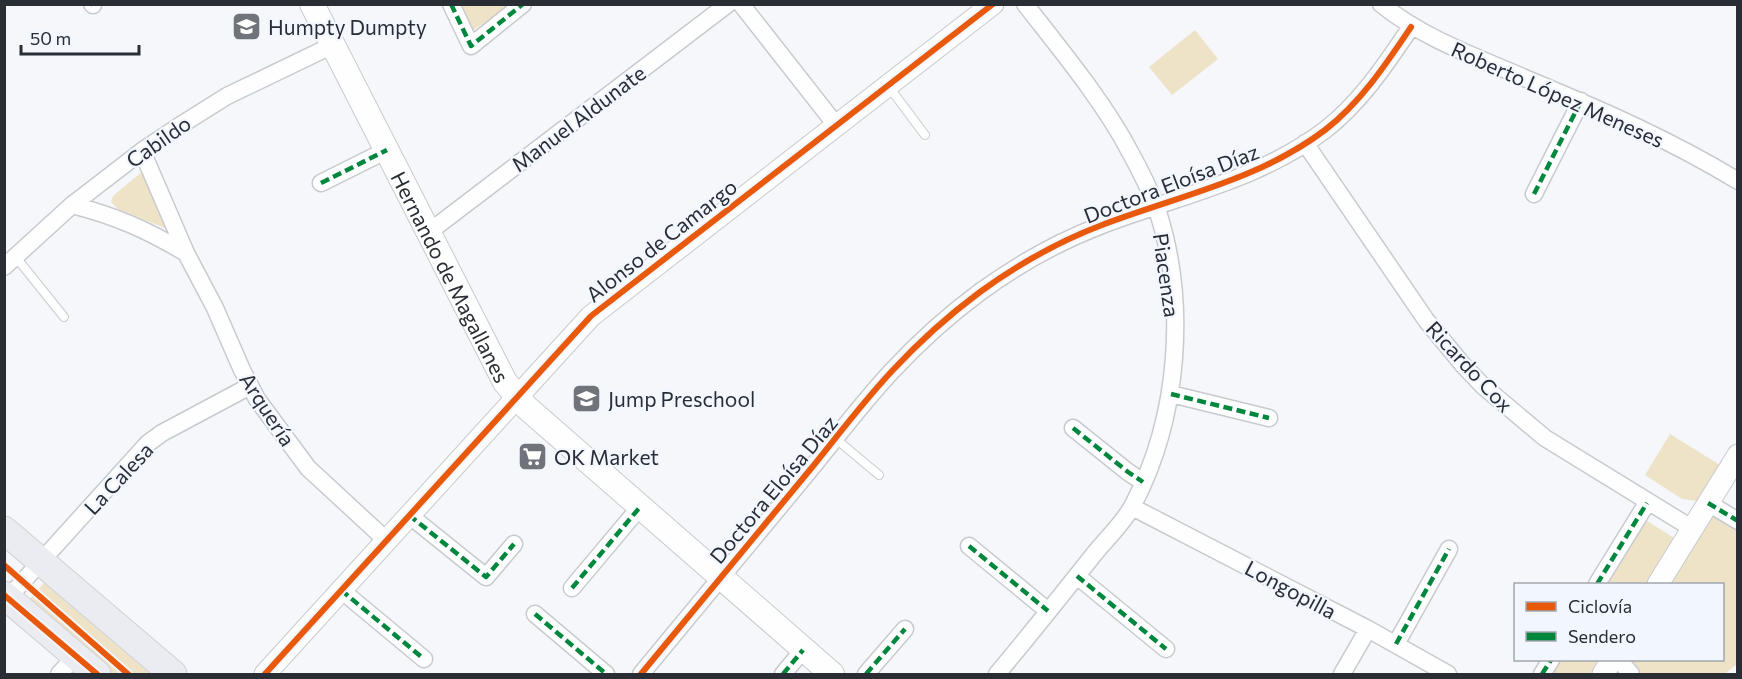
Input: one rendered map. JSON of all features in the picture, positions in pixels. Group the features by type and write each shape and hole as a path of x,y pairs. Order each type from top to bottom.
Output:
{"main road":[{"name":"Hernando de Magallanes","path":"312,4 499,372 516,396 832,675"},
{"path":"4,530 173,675"},
{"path":"6,596 68,665 97,675"}],"street":[{"path":"451,4 471,46 523,4"},
{"name":"Manuel Aldunate","path":"429,232 728,4"},
{"path":"741,4 836,125"},
{"name":"Alonso de Camargo","path":"265,675 591,316 993,4"},
{"name":"Piacenza","path":"997,675 1132,507 1160,438 1171,394 1175,348 1174,299 1167,253 1156,207 1119,132 1025,4"},
{"name":"Roberto López Meneses","path":"1381,4 1425,35 1581,101 1705,161 1737,181"},
{"name":"Doctora Eloísa Díaz","path":"641,675 892,371 942,323 981,291 1052,248 1101,225 1235,180 1285,156 1326,129 1352,105 1376,79 1411,27"},
{"name":"Cabildo","path":"10,262 72,205 142,151 227,96 333,45"},
{"path":"1534,194 1581,101"},
{"name":"Ricardo Cox","path":"1305,143 1426,320 1463,365 1504,406 1538,433 1647,503 1693,529"},
{"path":"321,183 387,150"},
{"name":"Arquería","path":"142,151 186,253 215,308 249,386 308,468 386,540"},
{"path":"72,205 123,220 148,231 186,253"},
{"name":"La Calesa","path":"6,596 42,562 131,459 147,444 162,433 249,386"},
{"path":"1171,394 1269,418"},
{"path":"1073,428 1143,482"},
{"path":"1659,583 1737,455"},
{"path":"1598,583 1647,503"},
{"path":"1708,503 1737,521"},
{"path":"572,588 640,507"},
{"name":"Longopilla","path":"1132,507 1368,629 1448,675"},
{"path":"409,515 486,577 514,544"},
{"path":"969,546 1048,611"},
{"path":"1396,644 1449,549"},
{"path":"1077,576 1166,649"},
{"path":"341,590 424,659"},
{"path":"535,614 606,675"},
{"path":"866,675 905,629"},
{"path":"1342,675 1368,629"},
{"path":"783,675 803,650"},
{"path":"1542,675 1550,661"},
{"path":"1603,675 1611,661"},
{"path":"1620,661 1630,675"}],"lane":[{"path":"887,86 925,135"},
{"path":"10,262 64,317"},
{"path":"836,439 879,475"}],"shaded area":[{"path":"457,5 511,5 472,31"},
{"path":"1195,30 1218,59 1172,95 1149,67"},
{"path":"143,171 167,229 118,209 111,202 113,196"},
{"path":"1670,434 1720,465 1697,501 1682,499 1645,475"},
{"path":"1714,513 1737,530 1737,664 1725,674 1617,674 1625,661 1724,661 1724,583 1672,583"},
{"path":"1644,519 1676,539 1650,583 1604,583"},
{"path":"44,583 151,674 112,674 27,602"},
{"path":"1555,661 1603,661 1595,674 1547,674"}],"marked path":[{"path":"451,4 471,46 523,4"},
{"path":"1534,194 1581,101"},
{"path":"321,183 387,150"},
{"path":"1171,394 1269,418"},
{"path":"1073,428 1143,482"},
{"path":"1598,583 1647,503"},
{"path":"1708,503 1738,521"},
{"path":"572,588 640,507"},
{"path":"409,515 486,577 514,544"},
{"path":"969,546 1048,611"},
{"path":"1396,644 1449,549"},
{"path":"1077,576 1166,649"},
{"path":"341,590 424,659"},
{"path":"535,614 606,674"},
{"path":"866,674 905,629"},
{"path":"783,674 803,650"},
{"path":"1542,674 1550,661"}],"cycle path":[{"path":"265,674 591,316 993,4"},
{"path":"641,674 870,395 945,320 1009,272 1070,238 1245,174 1300,147 1325,130 1350,107 1411,27"},
{"path":"4,565 128,674"},
{"path":"4,595 97,674"}],"place":[{"name":"Humpty Dumpty","path":"247,26"},
{"name":"Jump Preschool","path":"587,398"},
{"name":"OK Market","path":"533,456"}]}
